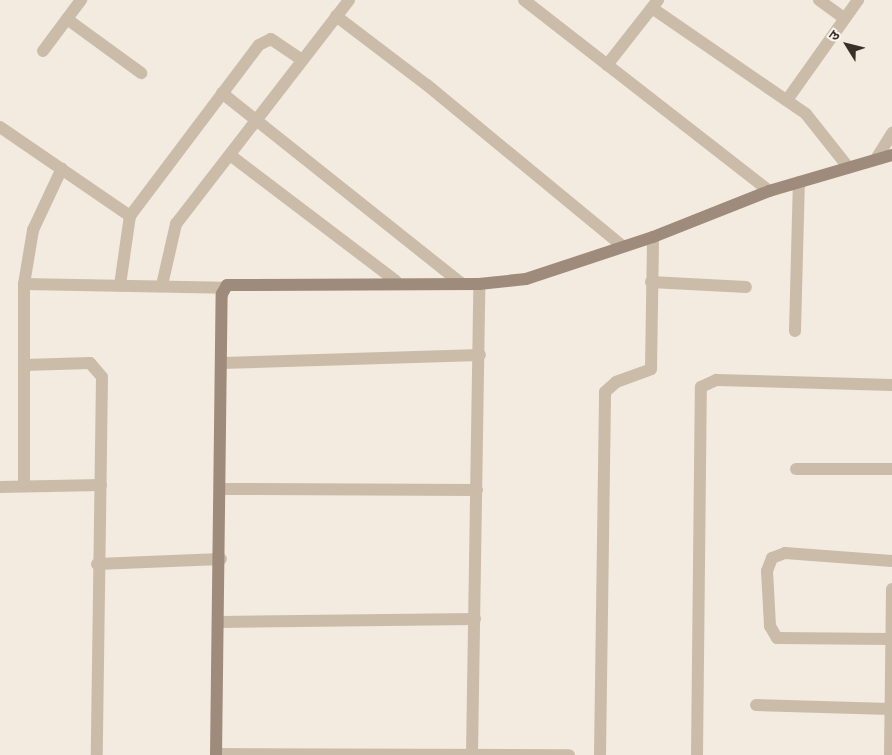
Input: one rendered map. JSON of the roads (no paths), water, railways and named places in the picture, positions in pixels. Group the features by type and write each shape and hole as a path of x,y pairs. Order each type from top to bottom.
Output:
{"street":[{"path":"42,51 81,0"},
{"path":"162,285 176,224 349,0"},
{"path":"524,0 769,191"},
{"path":"819,0 844,18"},
{"path":"787,100 858,0"},
{"path":"607,66 655,4 815,122 848,168"},
{"path":"336,16 622,246"},
{"path":"67,19 141,74"},
{"path":"120,285 130,216 222,93 267,38 302,60"},
{"path":"222,93 460,282"},
{"path":"0,127 130,216"},
{"path":"876,159 892,133"},
{"path":"230,155 396,281"},
{"path":"24,284 162,285 224,288 250,282 396,281 479,284 542,276 622,246 653,237 769,191 892,155"},
{"path":"24,486 24,284 33,230 62,168"},
{"path":"795,331 799,182"},
{"path":"600,755 605,392 616,382 651,369 653,237"},
{"path":"651,282 746,287"},
{"path":"472,754 478,490 479,284"},
{"path":"224,288 220,622 216,754 569,755"},
{"path":"222,363 480,355"},
{"path":"24,366 90,363 100,371 101,485 97,564 97,755"},
{"path":"697,755 701,387 716,380 892,385"},
{"path":"796,469 892,469"},
{"path":"0,486 101,485"},
{"path":"222,489 478,490"},
{"path":"892,561 785,553 772,558 767,571 770,626 776,638 892,639"},
{"path":"97,564 221,559"},
{"path":"890,755 892,589"},
{"path":"220,622 474,619"},
{"path":"756,705 890,709"}]}
